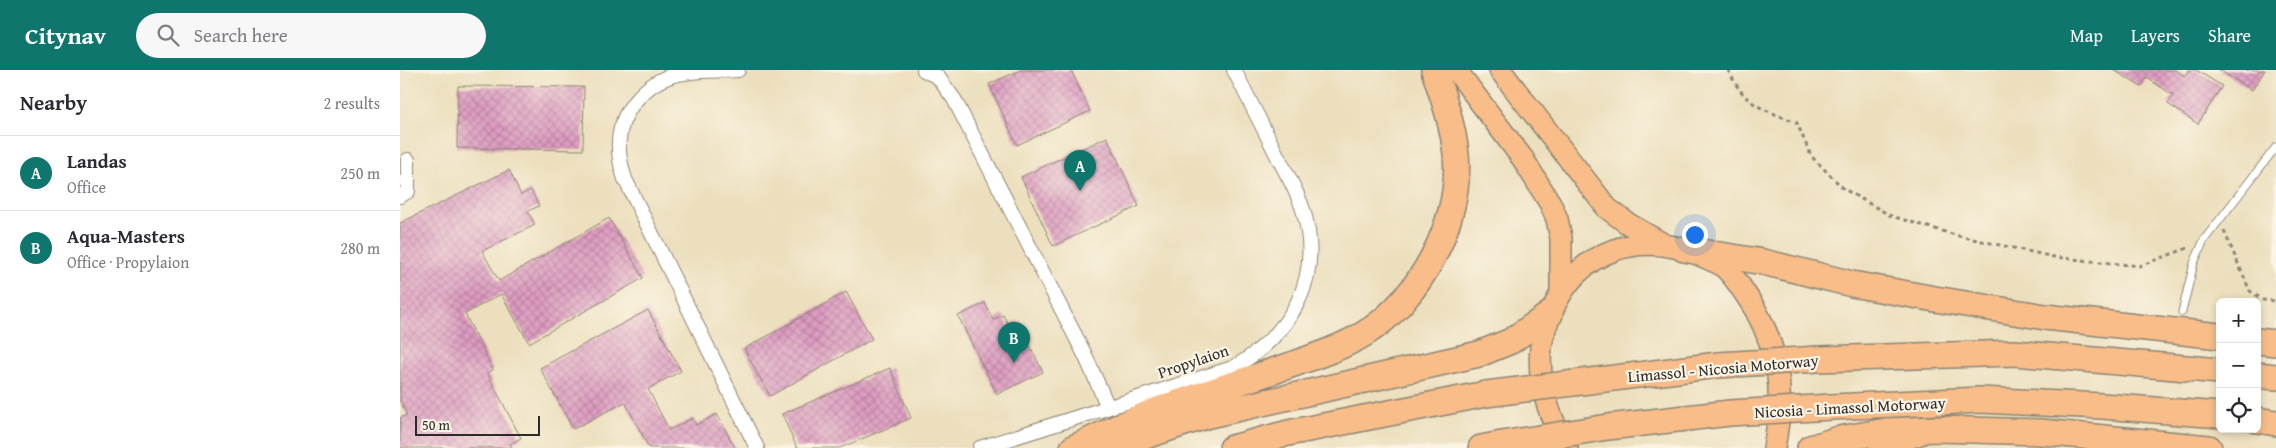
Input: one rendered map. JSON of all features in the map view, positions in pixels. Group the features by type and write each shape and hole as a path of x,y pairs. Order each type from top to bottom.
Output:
{"highway":[{"path":"1073,448 1164,408 1322,354 1364,334 1390,314 1415,286 1433,259 1448,223 1456,186 1456,155 1452,129 1434,70"},
{"path":"1674,246 1763,262 1852,284 1935,299 2045,317 2216,336"},
{"path":"1109,448 1209,415 1479,354 1511,341 1550,314"},
{"path":"2261,341 2276,343"},
{"name":"Limassol - Nicosia Motorway","path":"1232,448 1288,434 1486,394 1718,365 1819,359 2015,354 2216,371"},
{"path":"2261,375 2276,377"},
{"name":"Nicosia - Limassol Motorway","path":"1492,446 1608,427 1730,413 1980,400 2102,406 2216,415"},
{"path":"2261,420 2276,422"},
{"path":"1810,448 1838,439 1886,431 1937,429 2041,432 2209,448"}],"main road":[{"path":"1456,70 1523,159 1550,202 1557,219 1561,238 1561,292"},
{"path":"1500,70 1607,208 1628,223 1674,246 1722,265 1746,294 1764,326 1775,356 1781,405 1774,448"},
{"path":"1567,448 1546,402 1540,372 1543,334 1561,292 1586,266 1599,256 1630,245 1674,246"},
{"path":"1880,448 1937,429"}],"street":[{"path":"738,70 683,72 653,84 630,108 621,130 619,152 625,179 757,448"},
{"path":"924,70 938,77 954,100 1085,355 1108,407"},
{"name":"Propylaion","path":"980,448 1233,368 1269,343 1296,306 1304,291 1308,275 1310,243 1304,212 1234,70"},
{"path":"400,196 408,191 408,160"}],"lane":[{"path":"2182,312 2194,263 2204,240 2276,147"}],"path":[{"path":"1728,70 1737,89 1751,104 1797,123 1811,156 1844,189 1892,216 1959,236 2054,257 2139,266 2187,249 2204,240"},
{"path":"2219,219 2250,291 2263,300 2276,301"}],"building":[{"path":"1021,70 1071,70 1090,111 1017,145 989,84"},
{"path":"2114,70 2175,70 2185,76 2189,70 2196,70 2222,86 2198,124 2168,104 2173,95 2147,78 2141,87"},
{"path":"2219,70 2265,70 2252,90"},
{"path":"458,86 584,87 583,150 457,148"},
{"path":"1107,137 1139,206 1053,246 1021,177"},
{"path":"509,170 521,195 531,190 539,206 528,211 535,225 482,251 499,281 609,218 643,278 529,343 501,294 465,314 493,370 487,373 521,438 510,444 512,448 400,448 400,418 407,415 400,401 400,223"},
{"path":"846,292 872,339 770,396 744,349"},
{"path":"985,303 993,320 1003,315 1009,326 1018,321 1043,372 997,394 958,316"},
{"path":"648,310 681,371 648,389 669,430 693,418 696,425 717,414 735,448 649,448 625,402 573,429 540,368"},
{"path":"890,368 911,418 840,448 797,448 782,414"}],"place":[{"name":"Landas","path":"1080,191"},
{"name":"Aqua-Masters","path":"1014,363"}]}
